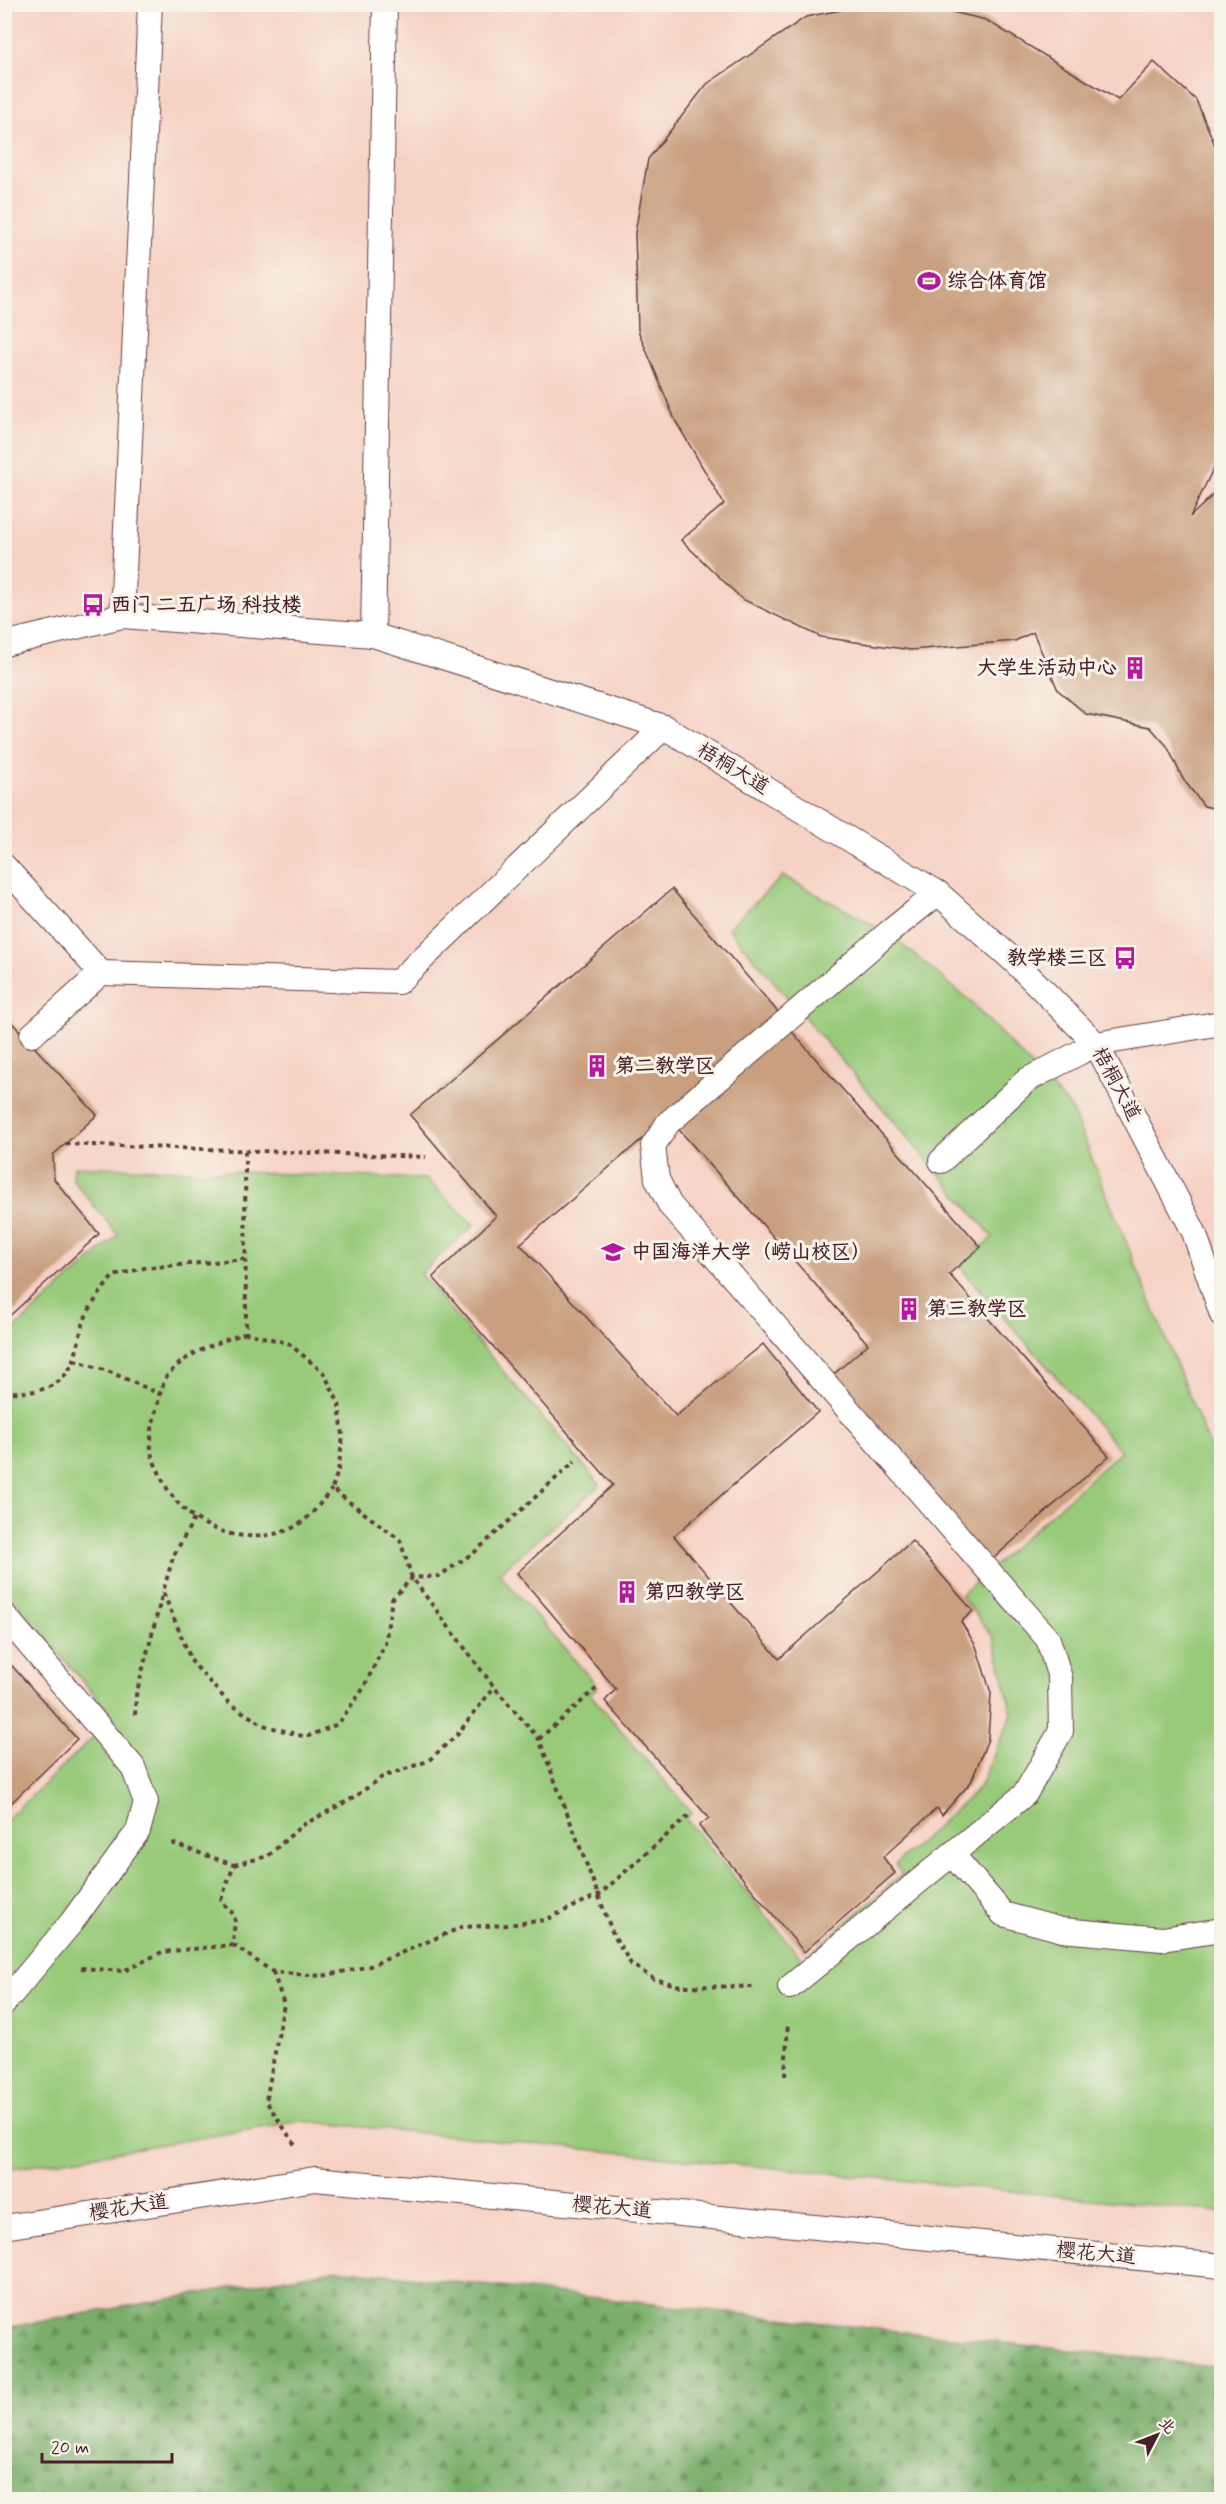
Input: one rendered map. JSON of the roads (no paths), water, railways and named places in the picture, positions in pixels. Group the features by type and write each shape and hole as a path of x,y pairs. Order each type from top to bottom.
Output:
{"lane":[{"path":"122,616 150,4"},
{"path":"373,635 385,4"},
{"name":"梧桐大道","path":"4,644 122,616 373,635 664,727 938,893 1014,962 1096,1044 1194,1232 1221,1315"},
{"path":"32,1035 101,973 398,982 664,727"},
{"path":"4,866 101,973"},
{"path":"790,1987 1025,1794 1061,1731 1060,1678 1047,1639 670,1205 657,1179 653,1146 668,1123 888,933 938,893"},
{"path":"941,1161 1027,1080 1096,1044 1221,1023"},
{"path":"4,1615 133,1767 146,1802 138,1831 46,1953 4,2003"},
{"path":"952,1854 1003,1914 1062,1930 1162,1939 1221,1930"},
{"name":"樱花大道","path":"4,2227 315,2179 1221,2266"}],"place":[{"name":"综合体育馆","path":"929,281"},
{"name":"西门 二五广场 科技楼","path":"93,605"},
{"name":"大学生活动中心","path":"1135,668"},
{"name":"教学楼三区","path":"1125,958"},
{"name":"第二教学区","path":"597,1066"},
{"name":"中国海洋大学（崂山校区）","path":"613,1252"},
{"name":"第三教学区","path":"909,1309"},
{"name":"第四教学区","path":"627,1592"}]}
